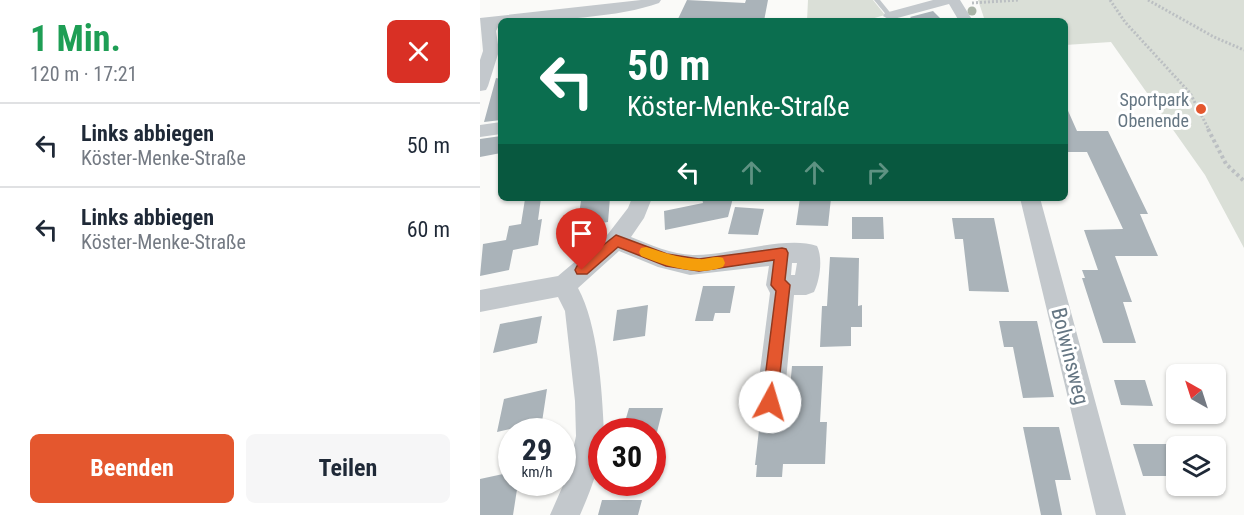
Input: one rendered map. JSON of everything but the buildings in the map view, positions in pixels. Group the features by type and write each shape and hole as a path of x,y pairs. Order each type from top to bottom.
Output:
{"street":[{"path":"548,18 642,12 654,0"},
{"path":"890,16 952,2 964,18"},
{"path":"480,86 491,51 486,22"},
{"path":"480,131 498,128"},
{"path":"480,301 564,285 616,240 637,212 641,201"},
{"name":"Bolwinsweg","path":"1031,201 1110,515"},
{"path":"616,240 666,260 699,265 782,253 808,253 806,285 783,285 770,402"},
{"path":"564,285 577,310 589,401 590,436 582,475 565,515"}],"lane":[{"path":"877,0 890,16"}],"path":[{"path":"952,2 1019,0"},
{"path":"1110,0 1125,22 1190,93 1226,164 1244,181"},
{"path":"1148,0 1214,37 1244,50"}],"shaded area":[{"path":"808,0 873,0 885,15 874,18 807,18"},
{"name":"Sportpark Obenende","path":"978,0 1244,0 1244,248 1205,175 1111,42 1068,45 1068,18 984,18"}],"slow traffic":[{"path":"646,252 666,260 699,265 718,263"}],"place":[{"name":"Sportpark Obenende","path":"1201,109"}],"route":[{"path":"582,270 616,240 666,260 699,265 782,253 778,285 783,285 770,402"}]}
